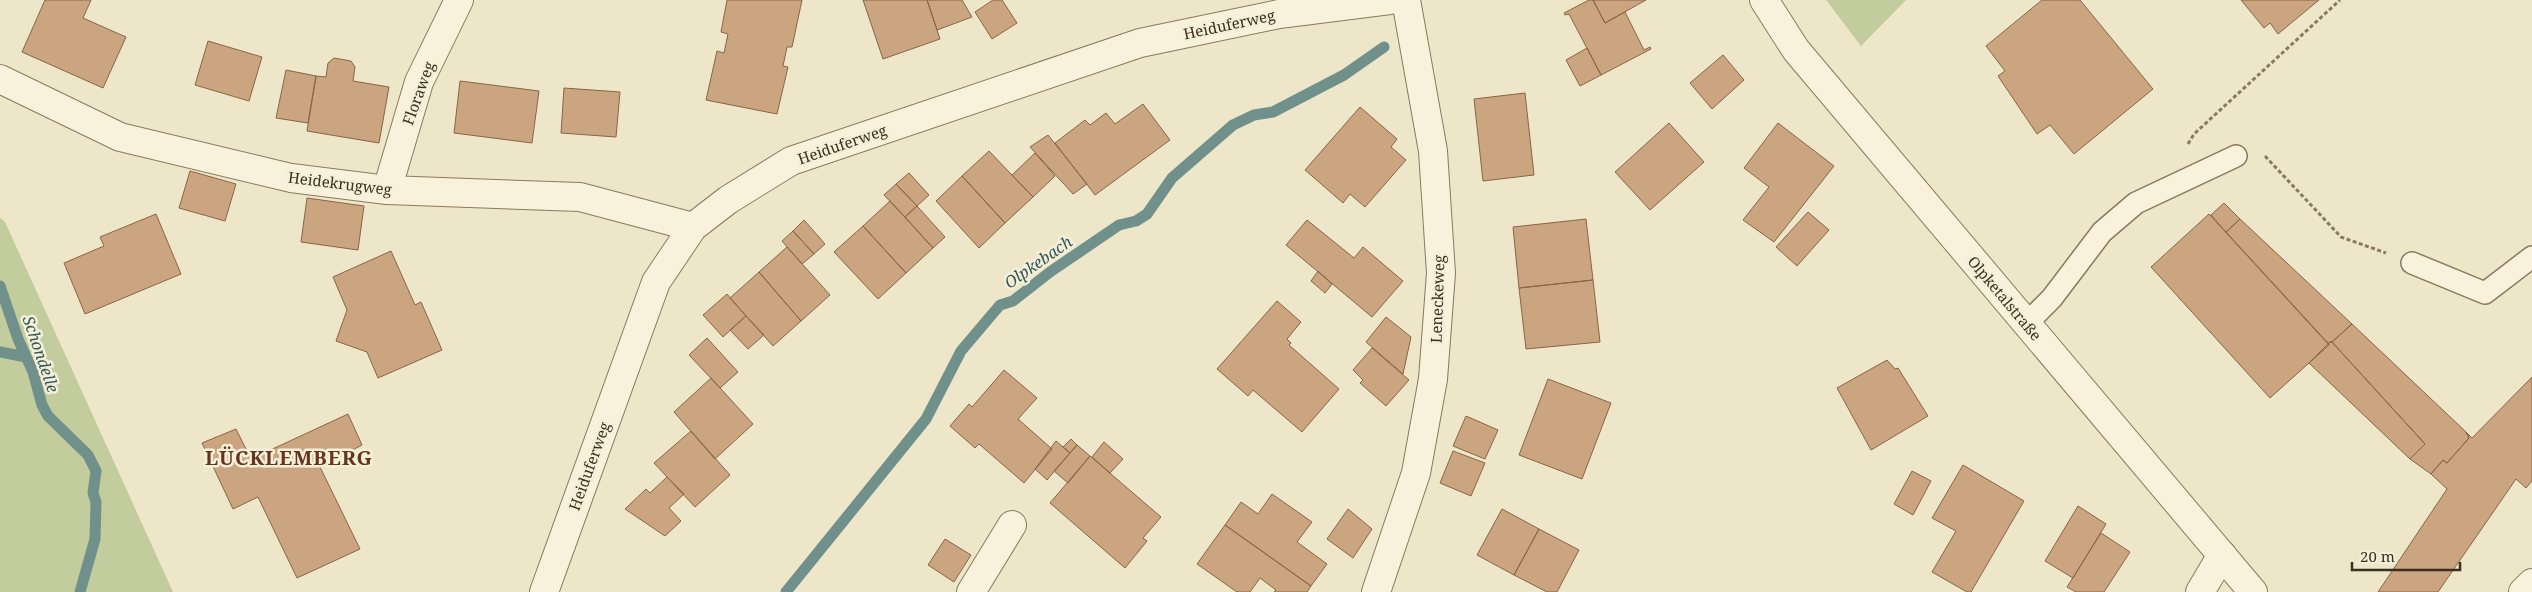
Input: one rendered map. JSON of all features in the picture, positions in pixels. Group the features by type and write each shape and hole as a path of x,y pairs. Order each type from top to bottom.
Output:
{"street":[{"name":"Floraweg","path":"387,190 419,82 459,0"},
{"name":"Heiduferweg","path":"544,592 656,282 693,227 728,200 791,161 1140,43 1279,7 1390,0"},
{"name":"Leneckeweg","path":"1376,592 1416,473 1433,379 1441,273 1433,151 1406,0"},
{"name":"Olpketalstraße","path":"1764,0 1796,50 2253,592"},
{"name":"Heidekrugweg","path":"0,79 120,137 291,178 387,190 580,198 693,227"},
{"path":"971,592 1012,525"},
{"path":"2200,592 2222,555"},
{"path":"2523,592 2532,583"}],"lane":[{"path":"2026,324 2052,298 2102,232 2136,203 2236,156"},
{"path":"2403,259 2485,293 2532,257"}],"path":[{"path":"2178,182 2183,155 2194,134 2340,0"},
{"path":"2262,153 2341,237 2403,259"}],"green space":[{"path":"1826,0 1906,0 1861,46"},
{"path":"0,218 5,222 173,592 0,592"}],"building":[{"path":"45,0 91,0 83,18 126,37 103,88 22,52"},
{"path":"727,0 802,0 792,47 787,47 783,66 788,67 777,114 706,100 717,51 724,53 728,34 721,32"},
{"path":"863,0 927,0 940,39 883,59"},
{"path":"927,0 962,0 972,17 937,30"},
{"path":"993,0 1002,0 1017,23 992,39 975,12"},
{"path":"1589,0 1593,0 1605,23 1625,12 1644,50 1650,47 1651,49 1601,75 1569,14 1565,15 1564,13"},
{"path":"1593,0 1646,0 1605,23"},
{"path":"2042,0 2080,0 2153,89 2074,154 2050,125 2037,134 1998,76 2005,71 1986,46"},
{"path":"2241,0 2319,0 2278,34 2270,23 2264,28"},
{"path":"208,41 262,57 249,101 195,85"},
{"path":"1587,48 1601,75 1580,86 1566,60"},
{"path":"1723,55 1744,80 1712,109 1690,83"},
{"path":"334,58 351,61 355,67 353,81 389,87 379,143 307,131 316,76 326,77 328,63"},
{"path":"286,70 316,76 308,123 276,118"},
{"path":"460,81 539,91 532,143 454,133"},
{"path":"564,88 620,92 616,137 561,133"},
{"path":"1525,93 1534,175 1483,181 1474,99"},
{"path":"1143,104 1170,140 1095,195 1055,143 1085,120 1090,125 1106,113 1115,124"},
{"path":"1360,107 1397,139 1391,147 1406,160 1365,207 1350,194 1343,203 1305,170"},
{"path":"1669,123 1704,162 1650,210 1615,172"},
{"path":"1778,123 1834,166 1774,242 1743,220 1769,187 1744,168"},
{"path":"1048,135 1087,184 1073,194 1030,147"},
{"path":"989,151 1033,197 1005,223 962,176"},
{"path":"1035,153 1055,176 1033,197 1012,175"},
{"path":"190,171 236,184 225,221 179,208"},
{"path":"909,173 929,195 917,206 896,184"},
{"path":"962,176 1005,223 979,248 936,201"},
{"path":"896,184 917,206 905,217 884,195"},
{"path":"307,198 364,206 358,250 301,242"},
{"path":"890,201 933,248 906,273 863,226"},
{"path":"2224,203 2240,219 2226,232 2211,215"},
{"path":"917,206 945,237 933,248 905,217"},
{"path":"1808,212 1829,230 1797,266 1776,247"},
{"path":"156,214 181,274 85,314 64,263 104,246 100,237"},
{"path":"2209,214 2329,345 2270,398 2151,267"},
{"path":"1586,219 1593,280 1519,288 1513,227"},
{"path":"2240,219 2352,324 2332,342 2328,343 2226,232"},
{"path":"804,220 825,244 814,254 793,231"},
{"path":"1307,220 1354,258 1363,247 1403,281 1372,317 1286,245"},
{"path":"863,226 906,273 878,299 834,252"},
{"path":"793,231 814,254 802,264 782,241"},
{"path":"787,247 830,295 801,321 759,272"},
{"path":"391,251 415,305 421,302 442,350 378,378 367,352 336,341 347,310 333,277"},
{"path":"1318,271 1332,284 1325,293 1311,281"},
{"path":"759,272 801,321 773,346 730,298"},
{"path":"1593,280 1600,342 1526,349 1519,288"},
{"path":"727,294 746,316 723,337 703,315"},
{"path":"1277,301 1301,322 1287,339 1291,343 1289,345 1339,389 1302,432 1253,390 1248,396 1217,369"},
{"path":"746,316 764,335 748,349 730,330"},
{"path":"1386,317 1411,337 1403,374 1366,342"},
{"path":"2352,324 2466,432 2469,438 2447,463 2443,460 2431,474 2410,459 2425,444 2332,342"},
{"path":"707,338 738,372 720,388 689,355"},
{"path":"2331,341 2425,444 2410,459 2309,363"},
{"path":"1372,348 1409,380 1386,406 1360,383 1363,380 1353,370"},
{"path":"1887,360 1895,369 1898,368 1928,416 1871,450 1837,388"},
{"path":"1004,370 1037,398 1018,419 1052,449 1024,483 979,444 975,448 950,426 969,404 972,407"},
{"path":"2532,377 2532,481 2526,488 2516,479 2438,592 2378,592 2447,489 2431,474 2443,460 2447,463 2469,438 2466,432 2472,438"},
{"path":"711,378 753,424 715,459 674,412"},
{"path":"1548,379 1611,403 1582,479 1519,455"},
{"path":"348,414 362,445 320,467 360,549 297,578 258,497 233,509 202,443 236,429 251,459"},
{"path":"1466,416 1498,430 1485,459 1453,446"},
{"path":"691,431 730,475 695,507 654,463"},
{"path":"1071,439 1077,445 1070,453 1063,447"},
{"path":"1056,441 1070,453 1047,480 1035,469"},
{"path":"1104,442 1123,459 1110,473 1092,457"},
{"path":"1077,445 1090,456 1068,483 1054,471"},
{"path":"1453,451 1485,463 1471,496 1440,483"},
{"path":"1090,456 1161,517 1143,538 1147,541 1125,568 1050,503"},
{"path":"1963,465 2024,501 1971,592 1967,592 1932,572 1956,531 1932,518"},
{"path":"1912,471 1931,481 1913,515 1894,504"},
{"path":"667,477 684,494 669,508 681,521 665,536 625,509 646,489 650,493"},
{"path":"1272,494 1312,522 1297,542 1327,564 1311,586 1225,525 1241,502 1258,514"},
{"path":"2078,506 2106,524 2073,578 2045,561"},
{"path":"1348,509 1372,529 1353,558 1327,539"},
{"path":"1502,509 1539,529 1514,575 1477,555"},
{"path":"1225,525 1311,586 1307,592 1274,592 1276,590 1260,578 1250,592 1237,592 1197,564"},
{"path":"1539,529 1579,550 1557,592 1547,592 1514,575"},
{"path":"2101,533 2130,552 2104,592 2076,592 2067,587"},
{"path":"945,539 971,555 954,582 928,565"}],"waterway":[{"name":"Olpkebach","path":"786,592 926,419 961,351 1000,305 1013,301 1050,272 1119,225 1136,221 1147,214 1172,178 1233,125 1254,115 1273,112 1344,75 1384,47"},
{"name":"Schondelle","path":"0,286 18,339 33,372 42,405 48,416 88,455 96,471 93,493 96,502 95,539 80,592"},
{"path":"0,352 26,357"}],"district":[{"name":"LÜCKLEMBERG","path":"289,457"}]}
